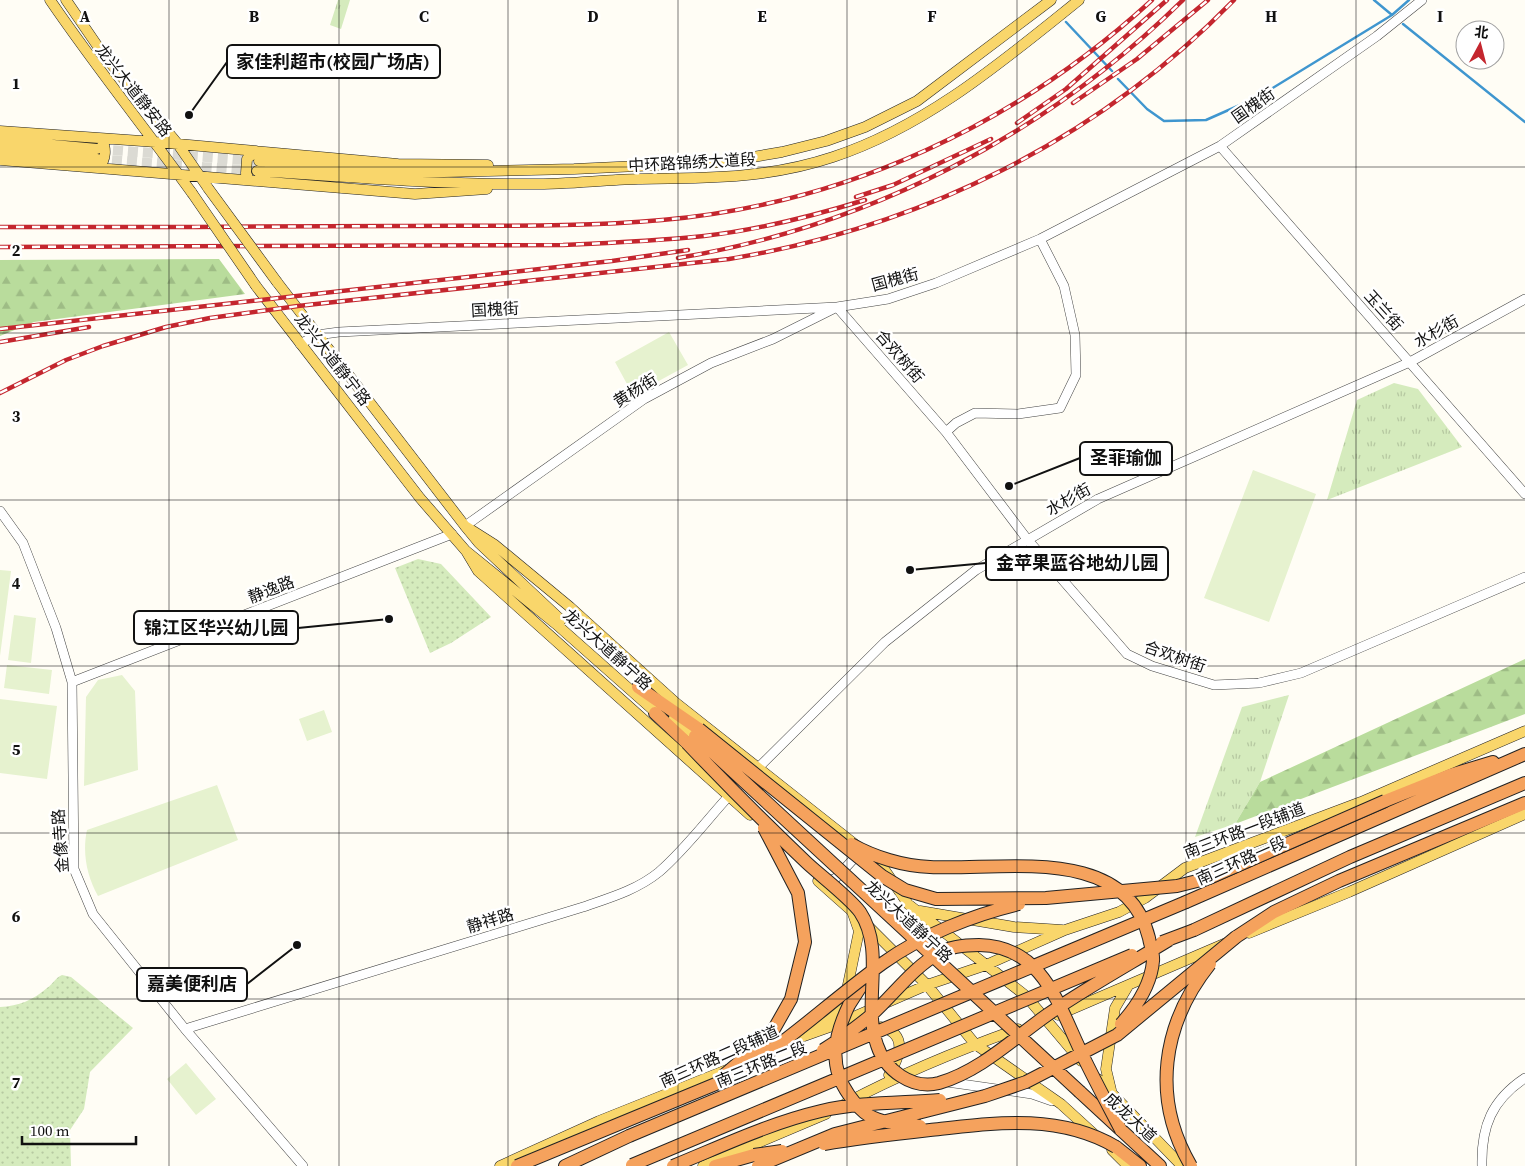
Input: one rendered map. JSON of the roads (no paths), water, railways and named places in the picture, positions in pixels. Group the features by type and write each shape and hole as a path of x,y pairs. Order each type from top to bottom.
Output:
{"highway":[{"path":"638,687 693,737 757,815 860,912 870,937 873,1029 876,1043 890,1067 909,1081 938,1083 974,1067 1083,991 1169,940"},
{"path":"655,713 693,737 827,830 858,848 892,861 928,867 1033,866 1069,870 1096,877 1123,893 1137,909 1147,933 1154,960 1147,986 1137,1006 1120,1025 1089,1050"},
{"name":"龙兴大道静宁路","path":"693,737 1077,1095"},
{"path":"827,830 882,876 904,890 936,899 1046,898 1177,886 1208,878 1385,801 1450,775 1525,754"},
{"name":"南三环路一段","path":"970,994 1525,754"},
{"path":"630,1165 1194,930 1350,857 1525,783"},
{"path":"758,1166 835,1134 985,1096 1026,1082 1117,1035 1236,937 1274,912 1340,881 1525,803"},
{"path":"690,1095 720,1078 770,1036 792,998 802,964 805,942 798,893 786,866 757,815"},
{"path":"517,1166 735,1076 763,1058 885,962 948,927 994,910 1046,898"},
{"path":"1191,1166 1178,1140 1170,1113 1166,1077 1171,1036 1194,988 1209,965 1236,937"},
{"path":"791,1070 851,1031 870,1016 924,963 940,952 958,946 999,946 1024,957 1044,978 1056,995 1086,1063 1121,1130"},
{"path":"868,974 854,995 838,1030 835,1063 842,1084 867,1114 893,1124 949,1128"},
{"name":"南三环路二段","path":"565,1166 629,1136 970,994"},
{"name":"成龙大道","path":"1077,1095 1121,1130 1160,1166"},
{"name":"成龙大道","path":"1077,1095 1148,1166"},
{"path":"673,1166 761,1130 821,1111 849,1106 985,1096"},
{"path":"715,1166 764,1153 855,1139 1007,1122 1041,1123 1074,1128 1104,1140 1140,1166"}],"main road":[{"name":"龙兴大道静安路","path":"50,0 93,62 156,142 178,174"},
{"name":"龙兴大道静安路","path":"66,0 103,54 176,143 198,176"},
{"name":"中环路锦绣大道段","path":"257,161 398,173 574,169 724,162 782,152 826,141 865,127 916,101 1051,0"},
{"name":"中环路锦绣大道段","path":"257,161 415,181 525,184 730,178 793,168 834,157 922,117 997,66 1079,0"},
{"path":"0,131 178,174 414,194 525,184"},
{"path":"0,140 98,154"},
{"path":"0,160 98,154 156,142 176,143 257,161"},
{"path":"0,150 98,154"},
{"path":"249,180 246,173 247,158 257,161"},
{"name":"龙兴大道静宁路","path":"178,174 256,286 300,344 420,498 466,551 556,624 655,713"},
{"name":"龙兴大道静宁路","path":"198,176 276,282 479,543 553,613 638,687"},
{"path":"465,526 518,564 570,607 676,703 759,766 790,794 882,866 908,904 1026,996 1113,1096 1182,1166"},
{"path":"466,551 478,571 729,796 852,911 927,985 975,1044 1060,1104 1128,1166"},
{"name":"南三环路一段辅道","path":"952,977 986,966 1065,930 1119,912 1145,898 1185,868 1361,802 1525,731"},
{"path":"703,1166 820,1117 883,1084 975,1044 1045,1020 1128,986 1196,955 1349,892 1525,814"},
{"path":"908,904 921,912 1014,927 1065,930"},
{"path":"800,1036 837,1013 844,1004 859,931 852,911"},
{"name":"南三环路二段辅道","path":"500,1166 599,1122 702,1082 800,1036 835,1025 927,985 952,977"},
{"path":"1113,1096 1106,1069 1115,1008 1128,986"},
{"path":"835,1025 862,1022 888,1028 898,1041 900,1056 883,1084"}],"street":[{"name":"国槐街","path":"300,344 317,335 368,330 837,307 888,299 936,283 1040,239 1220,146 1377,36 1422,0"},
{"name":"玉兰街","path":"1220,146 1525,494"},
{"path":"946,432 956,423 975,413 1018,414 1060,408 1076,375 1075,335 1064,286 1040,239"},
{"name":"水杉街","path":"759,766 885,642 976,570 1098,499 1410,362 1525,299"},
{"name":"合欢树街","path":"837,307 946,432 1028,539 1126,654 1152,666 1214,685 1259,683 1301,674 1525,577"},
{"name":"黄杨街","path":"465,526 644,399 711,363 773,339 837,307"},
{"name":"金像寺路","path":"0,511 23,543 56,628 72,682 74,869 93,914 185,1029 304,1166"},
{"name":"静逸路","path":"72,682 452,534"},
{"name":"静祥路","path":"185,1029 583,907 632,890 658,872 744,779 759,766"},
{"path":"813,876 826,881 835,879 862,850"},
{"path":"900,1077 1032,1094 1060,1104"},
{"path":"1482,1166 1484,1134 1493,1112 1506,1090 1525,1078"}],"waterway":[{"path":"1374,0 1392,15"},
{"path":"1118,79 1147,109 1164,121 1206,120 1258,97 1392,15 1409,0"},
{"path":"1066,22 1112,71"},
{"path":"1403,24 1525,122"}],"tunnel":[{"path":"98,149 259,161"},
{"path":"97,159 255,171"}],"railway":[{"path":"0,227 562,225 629,223 730,211 797,196 862,176 925,150 986,120 1044,84 1100,44 1152,0"},
{"path":"1017,123 1066,89 1167,0"},
{"path":"678,258 749,243 818,223 885,198 950,168 1013,133 1073,93 1130,49 1183,0"},
{"path":"1073,103 1137,59 1208,0"},
{"path":"0,393 66,360 103,346 166,327 210,318 298,306 729,259 800,244 870,225 937,200 1002,170 1065,135 1125,95 1181,50 1234,0"},
{"path":"856,197 893,185 991,139"},
{"path":"0,247 563,245 616,243 686,238 745,230 805,217 865,200"},
{"path":"0,329 612,261 688,250"},
{"path":"0,342 89,327"}],"place":[{"name":"家佳利超市(校园广场店)","path":"189,115"},
{"name":"圣菲瑜伽","path":"1009,486"},
{"name":"金苹果蓝谷地幼儿园","path":"910,570"},
{"name":"锦江区华兴幼儿园","path":"389,619"},
{"name":"嘉美便利店","path":"297,945"}]}
